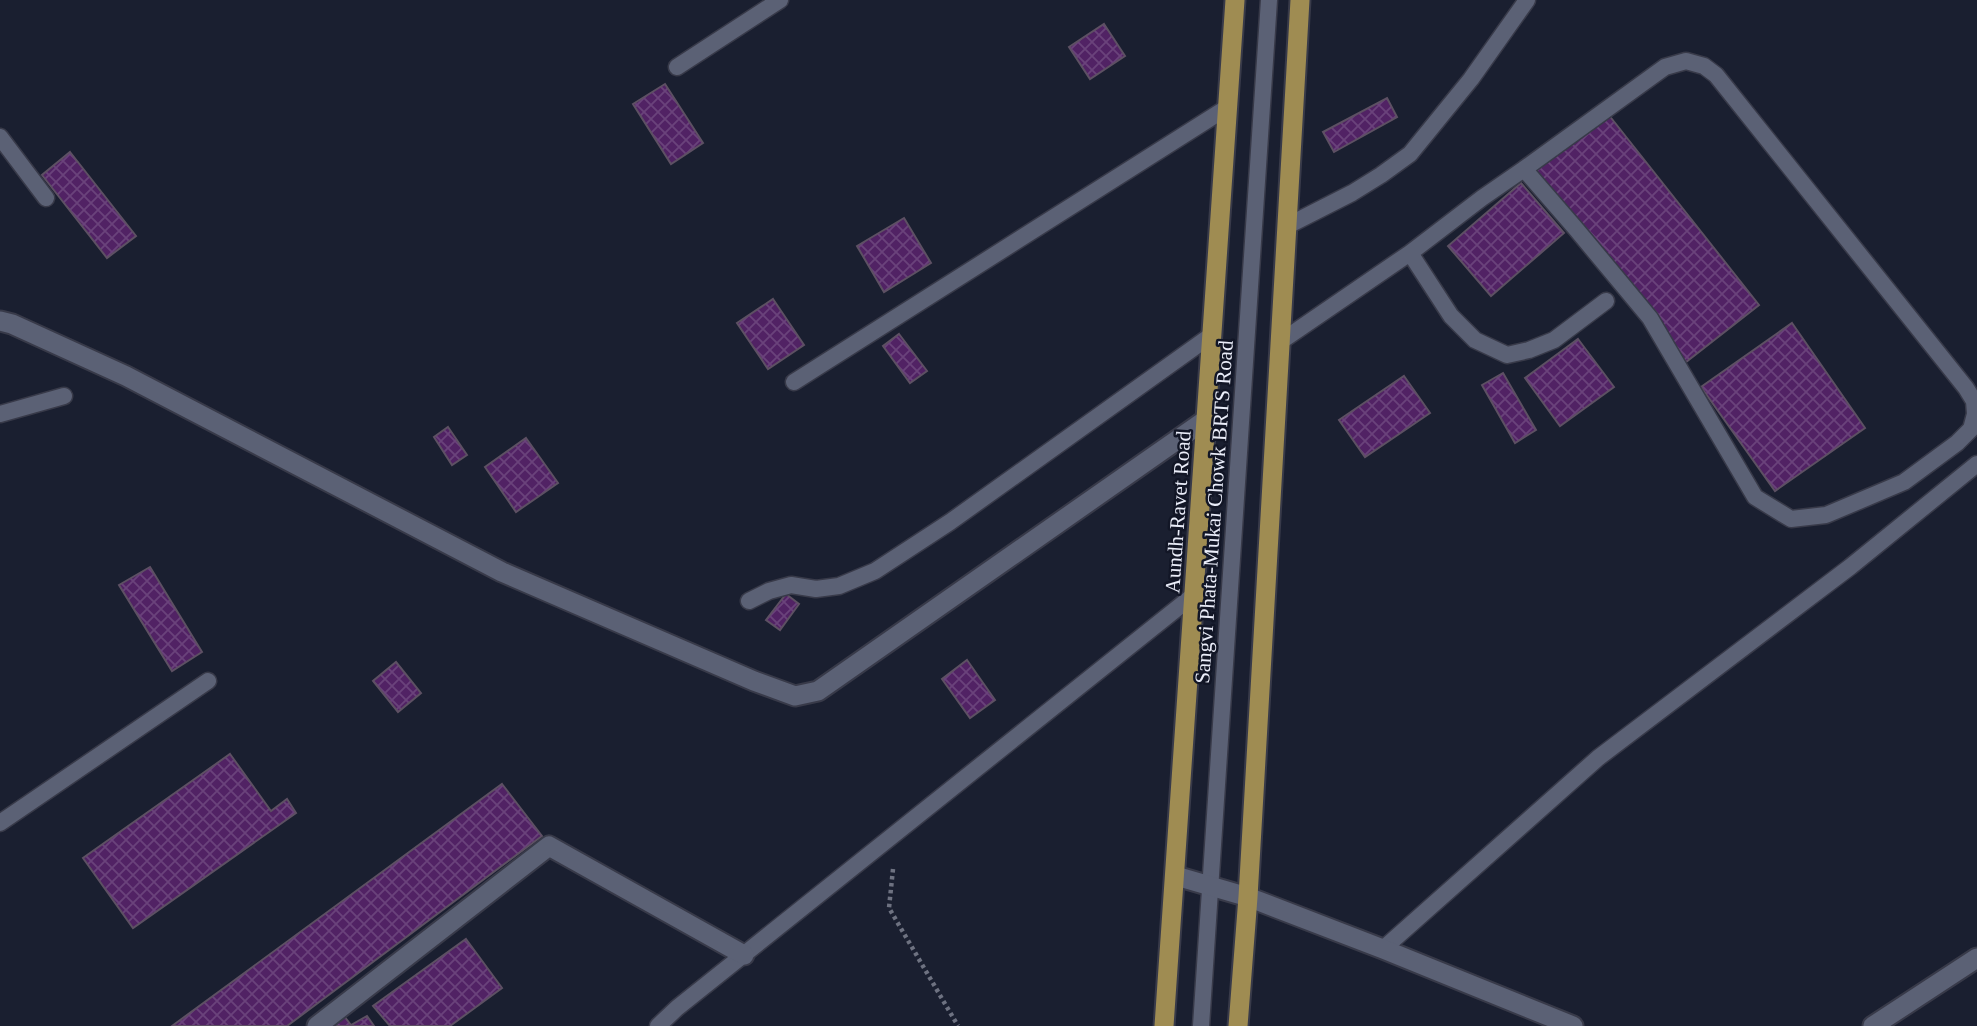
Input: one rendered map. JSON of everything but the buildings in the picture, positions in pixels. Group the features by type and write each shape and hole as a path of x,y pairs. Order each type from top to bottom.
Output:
{"main road":[{"name":"Aundh-Ravet Road","path":"1164,1026 1235,0"},
{"path":"1238,1026 1248,897 1300,0"}],"street":[{"path":"0,321 126,376 502,572 794,696 818,691 1207,419"},
{"path":"317,1026 549,846 744,955"},
{"path":"1176,876 1248,897 1383,948 1573,1026"},
{"path":"1873,1026 1977,958"}],"lane":[{"path":"677,67 780,0"},
{"name":"Sangvi Phata-Mukai Chowk BRTS Road","path":"1201,1026 1269,0"},
{"path":"1287,226 1352,193 1410,154 1471,79 1527,0"},
{"path":"1280,342 1410,253 1482,198 1665,67 1686,61 1704,66 1716,75 1966,388 1974,401 1975,414 1971,429 1957,443 1904,482 1826,515 1791,519 1755,496 1650,318 1524,169"},
{"path":"794,382 1228,107"},
{"path":"0,137 46,198"},
{"path":"1410,253 1451,316 1475,340 1507,355 1554,340 1606,301"},
{"path":"749,601 769,591 791,585 816,589 839,586 875,571 950,522 1213,334"},
{"path":"0,414 65,396"},
{"path":"1383,948 1598,758 1850,567 1977,464"},
{"path":"658,1026 677,1008 1195,594"},
{"path":"0,823 208,681"}],"path":[{"path":"903,828 892,875 889,908 958,1026"}]}
